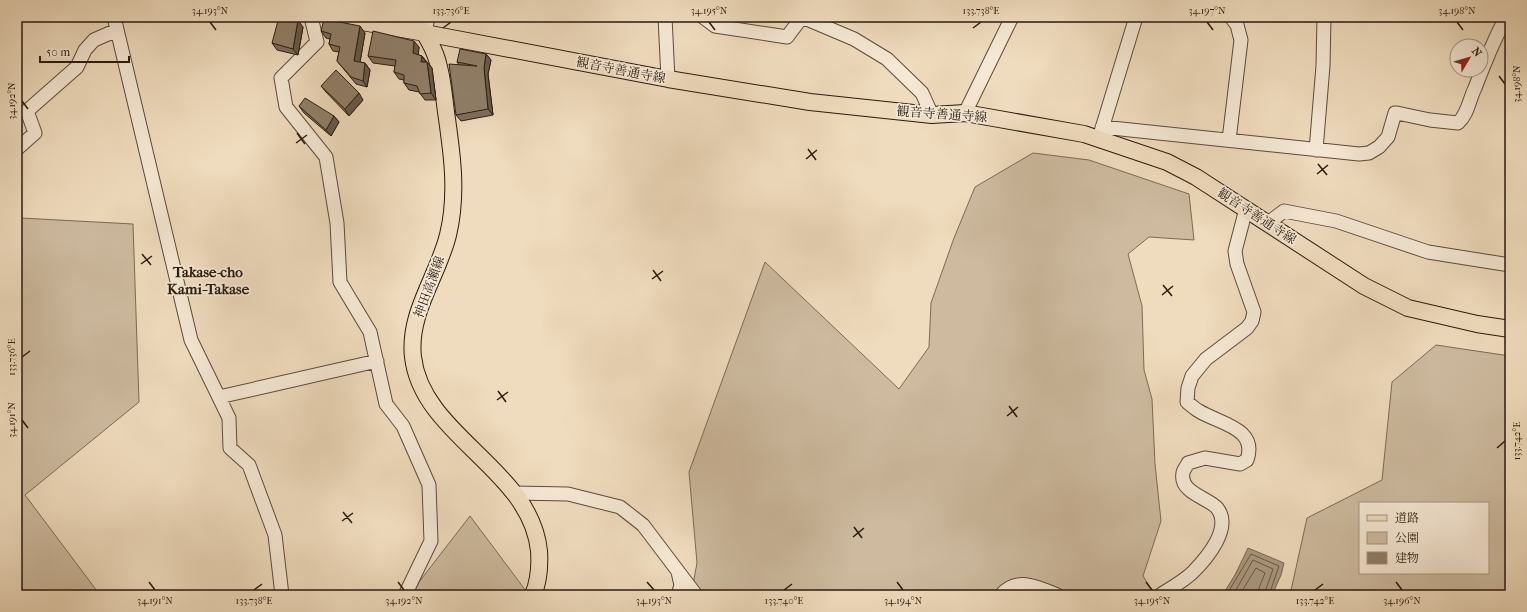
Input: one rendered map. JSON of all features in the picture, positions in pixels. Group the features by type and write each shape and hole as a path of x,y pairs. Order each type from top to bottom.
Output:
{"main road":[{"name":"観音寺善通寺線","path":"333,17 668,79 810,102 932,115 965,114 1084,134 1101,133 1167,162 1196,178 1364,286 1408,308 1477,324 1510,329"},
{"name":"神田高瀬線","path":"413,17 425,33 439,67 454,176 454,207 448,236 417,317 414,330 413,357 418,379 429,400 446,421 514,493 531,520 538,542 540,564 533,595"}],"street":[{"path":"114,17 191,340 229,418 230,448 249,465 275,535 282,595"},
{"path":"311,17 317,42 281,78 286,107 326,157 337,223 340,282 370,332 386,404 403,426 429,485 431,540 404,595"},
{"path":"425,33 428,17"},
{"path":"665,17 668,79"},
{"path":"703,17 715,26 788,36 802,17 847,36 891,63 922,93 932,115"},
{"path":"965,114 1012,17"},
{"path":"1136,17 1101,133 1228,140 1359,154 1369,153 1388,137 1395,113 1430,120 1458,123 1464,118 1476,83 1506,17 1510,20"},
{"path":"1228,140 1241,40 1237,25 1231,17"},
{"path":"1316,150 1323,66 1324,17"},
{"path":"17,149 35,133 27,111 77,67 86,50 94,40 117,30"},
{"path":"1160,595 1192,573 1217,542 1222,525 1222,517 1217,508 1192,492 1184,482 1183,473 1188,463 1205,458 1240,464 1247,460 1249,454 1249,444 1245,435 1235,428 1199,411 1187,402 1188,388 1192,376 1206,359 1246,328 1252,321 1254,312 1237,264 1236,251 1246,209"},
{"path":"1268,223 1284,211 1302,214 1336,221 1428,252 1510,265"},
{"path":"219,397 377,361"},
{"path":"514,493 568,494 620,507 643,525 696,595"},
{"path":"677,571 681,585 678,595"},
{"path":"1001,595 1012,585 1022,584 1039,588 1057,595"}],"green space":[{"path":"1033,153 1089,160 1189,194 1194,240 1149,237 1128,254 1142,306 1144,370 1152,399 1155,464 1161,521 1143,576 1155,595 691,595 697,563 689,472 765,262 899,389 929,347 931,303 954,238 975,187"},
{"path":"21,218 133,224 139,402 25,495 100,595 17,595 17,221"},
{"path":"1436,345 1510,356 1510,595 1290,595 1307,518 1382,480 1392,382"},
{"path":"470,516 526,591 523,595 412,595 419,582"}],"water":[{"path":"1248,548 1284,563 1281,575 1272,595 1229,595 1225,591 1235,575"}],"building":[{"path":"279,17 298,20 293,49 272,43"},
{"path":"324,19 360,26 354,61 365,63 363,81 351,77 337,61 340,47 329,44 331,34 321,31"},
{"path":"373,31 414,41 413,53 422,56 421,62 427,62 431,93 420,94 417,86 404,83 404,75 394,72 396,60 368,56"},
{"path":"460,49 486,54 484,68 488,109 456,115 449,64 477,66 457,62"},
{"path":"336,70 359,93 345,109 321,86"},
{"path":"305,98 334,116 326,130 299,106"}],"district":[{"name":"Takase-cho Kami-Takase","path":"208,280"}]}
